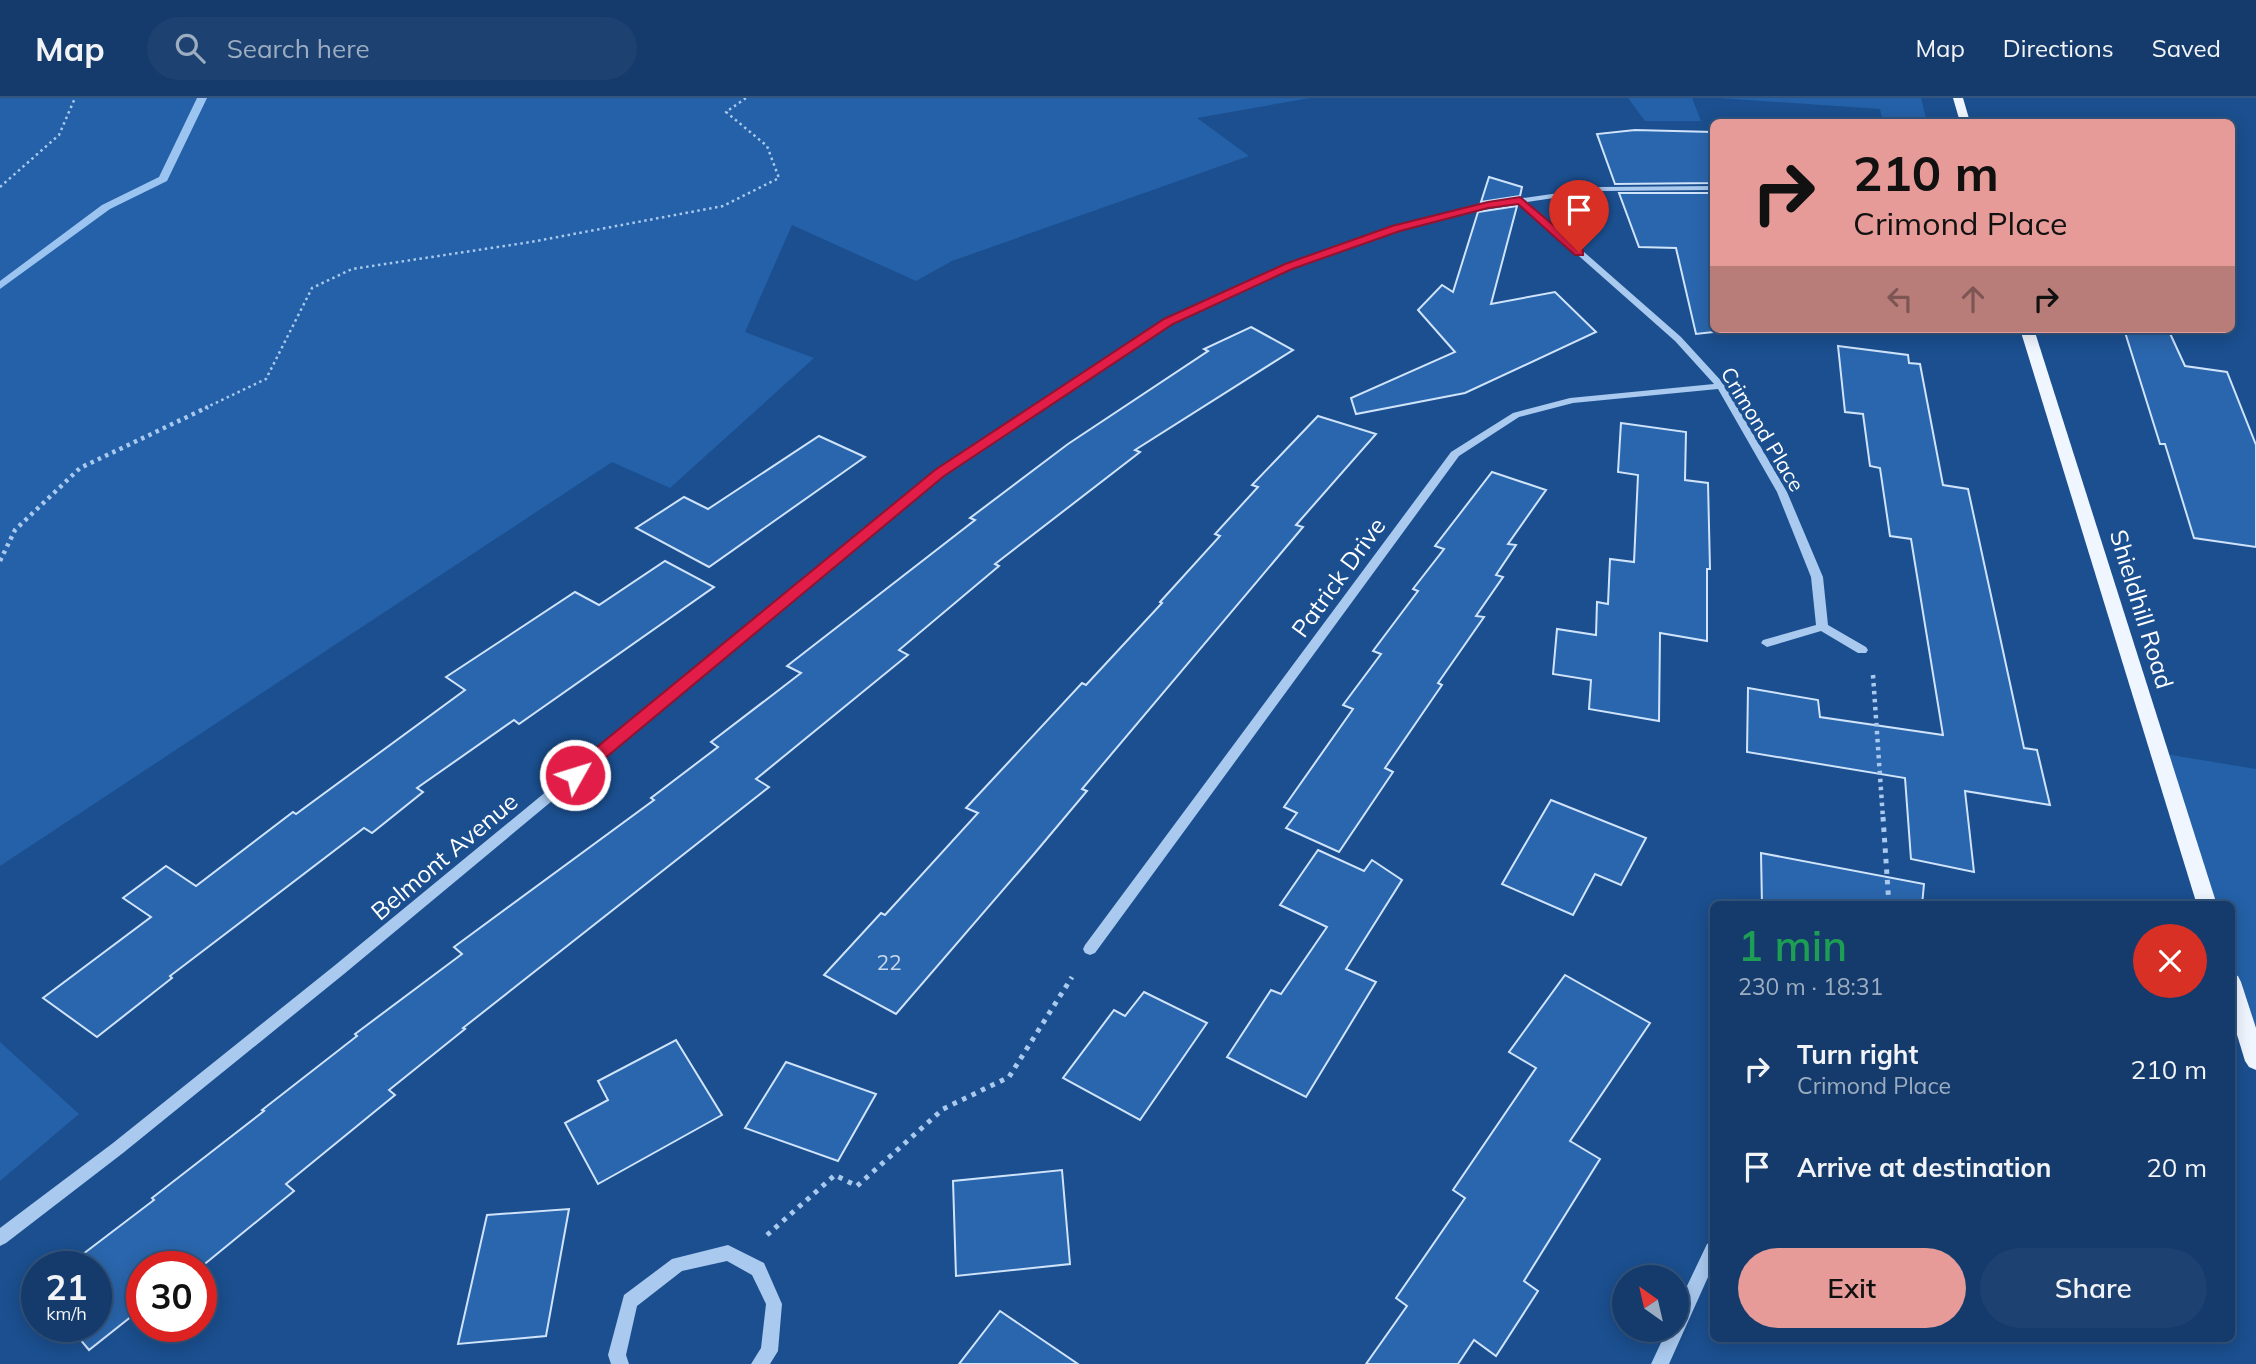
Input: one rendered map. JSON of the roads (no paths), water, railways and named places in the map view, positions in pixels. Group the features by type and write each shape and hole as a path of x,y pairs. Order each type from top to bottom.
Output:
{"main road":[{"path":"1958,98 1964,119"},
{"name":"Shieldhill Road","path":"2028,333 2206,901"},
{"path":"2235,995 2256,1061"}],"street":[{"name":"Belmont Avenue","path":"0,1238 118,1148 339,970 940,473 1168,321 1289,267 1396,229 1488,205 1601,189 1710,188"},
{"name":"Crimond Place","path":"1520,200 1678,339 1721,386 1782,492 1817,577 1822,627"},
{"name":"Patrick Drive","path":"1090,949 1455,454 1516,415 1573,400 1721,386"},
{"path":"1768,642 1822,627 1862,649"},
{"path":"620,1364 617,1356 629,1301 678,1264 728,1253 758,1269 774,1304 769,1351 760,1364"},
{"path":"1689,1301 1710,1255"},
{"path":"1660,1364 1670,1342"}],"waterway":[{"path":"0,286 106,207 163,179 202,98"}]}
